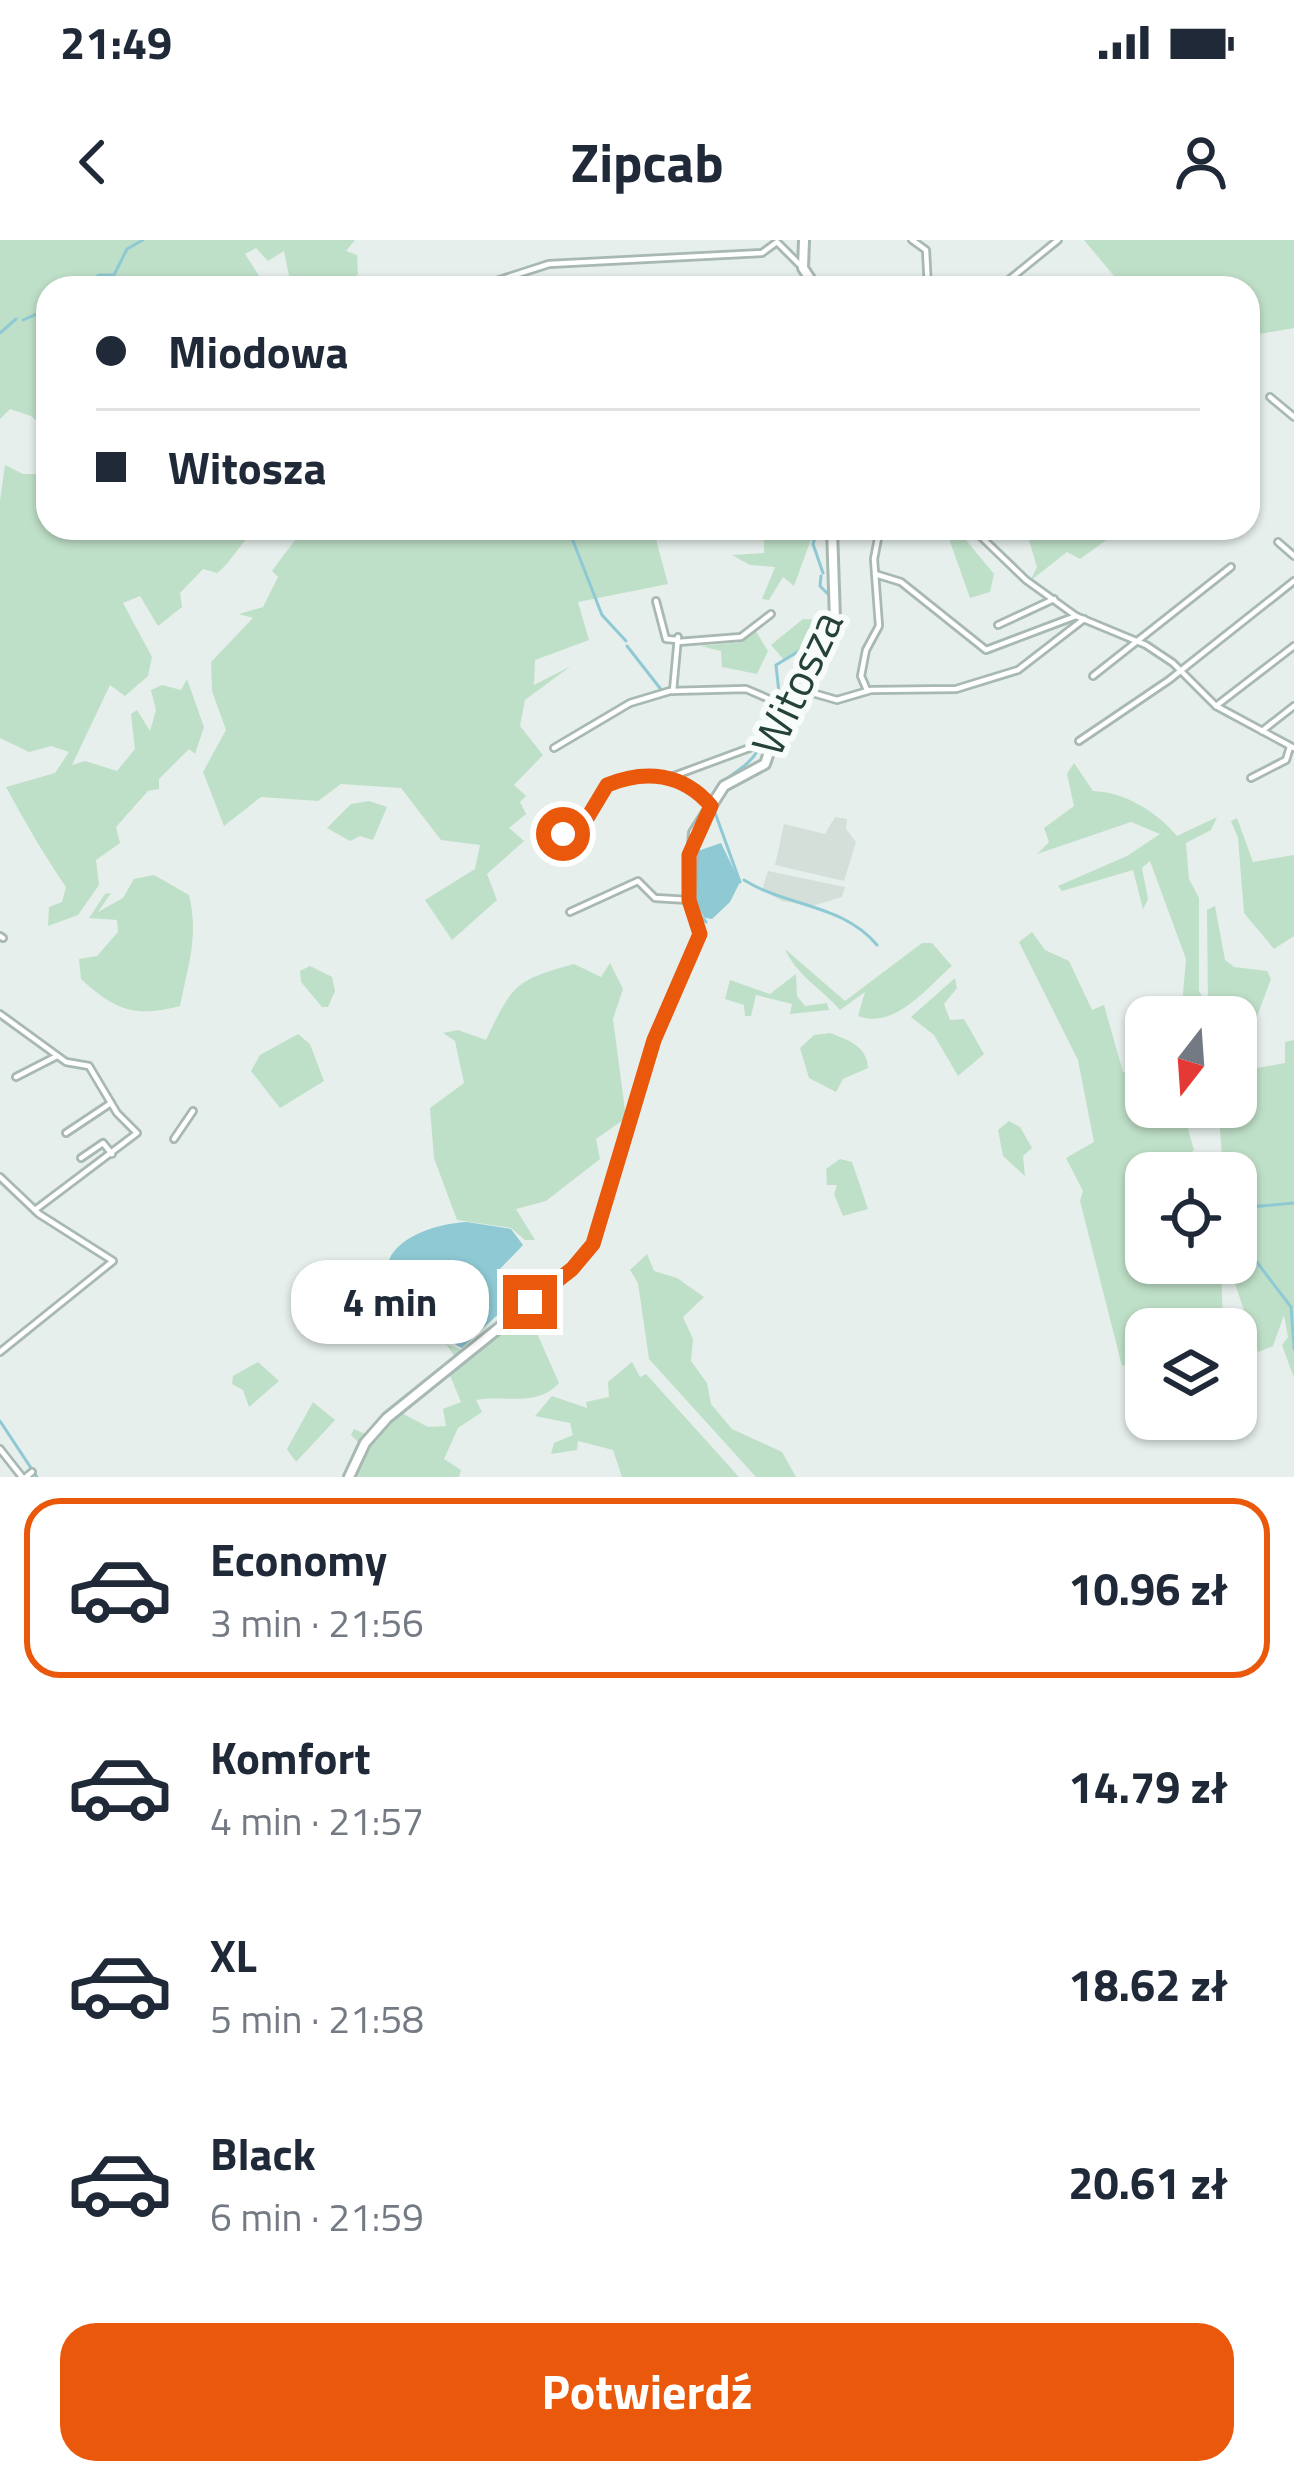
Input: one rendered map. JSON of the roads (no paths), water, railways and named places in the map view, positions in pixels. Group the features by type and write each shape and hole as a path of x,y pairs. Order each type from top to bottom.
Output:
{"street":[{"path":"803,268 804,240"},
{"path":"912,240 926,250 927,276"},
{"path":"1014,276 1058,240"},
{"path":"512,276 549,264 628,261 662,254 763,253 779,242 808,276"},
{"path":"1270,397 1294,417"},
{"name":"Witosza","path":"711,806 724,786 765,764 791,687 836,620 833,540"},
{"path":"867,690 862,678 866,650 879,626 875,574 879,540"},
{"path":"984,540 1025,580 1076,616 1141,643 1181,671 1216,706 1292,748 1286,760 1251,778"},
{"path":"1278,542 1294,556"},
{"path":"1093,676 1141,643 1231,567"},
{"path":"875,574 901,582 986,650 1076,616"},
{"path":"1079,741 1181,671 1294,581"},
{"path":"998,625 1054,598"},
{"path":"656,602 668,640 741,637 771,614"},
{"path":"791,687 837,700 867,690 956,689 1011,674 1084,619"},
{"path":"673,691 678,640"},
{"path":"1216,706 1294,646"},
{"path":"554,748 630,703 673,691 746,689 783,705"},
{"path":"1262,730 1294,706"},
{"path":"541,842 579,827 611,782 646,774 671,777 771,740"},
{"path":"349,1477 380,1425 572,1269 593,1244 654,1040 700,934 689,900 691,847 711,806 671,777"},
{"path":"570,912 638,881 655,898 689,900"},
{"path":"0,1014 74,1066 89,1066 111,1103 137,1133 35,1210"},
{"path":"16,1077 57,1056"},
{"path":"66,1133 111,1103"},
{"path":"174,1139 193,1112"},
{"path":"80,1159 103,1143 112,1154"},
{"path":"0,1177 35,1210 112,1262 3,1350 0,1339"},
{"path":"0,1450 27,1475"}],"water":[{"path":"721,843 740,882 730,902 712,919 705,918 694,903 695,852"},
{"path":"467,1222 511,1229 523,1245 499,1270 517,1281 520,1294 462,1348 422,1308 389,1260 402,1244 422,1232"}],"waterway":[{"path":"98,276 114,275 127,249 143,240"},
{"path":"23,320 36,314"},
{"path":"0,333 16,319"},
{"path":"573,540 602,615 626,641"},
{"path":"814,540 823,573"},
{"path":"821,576 820,586 833,599"},
{"path":"780,702 776,665 809,645 831,620"},
{"path":"627,646 663,692"},
{"path":"767,738 779,706"},
{"path":"711,801 720,785 758,750"},
{"path":"751,776 761,771"},
{"path":"713,807 740,882"},
{"path":"744,880 848,921 877,945"},
{"path":"696,910 706,922"},
{"path":"1294,1203 1249,1207 1237,1236 1291,1307 1294,1349"},
{"path":"0,1421 37,1477"}]}
